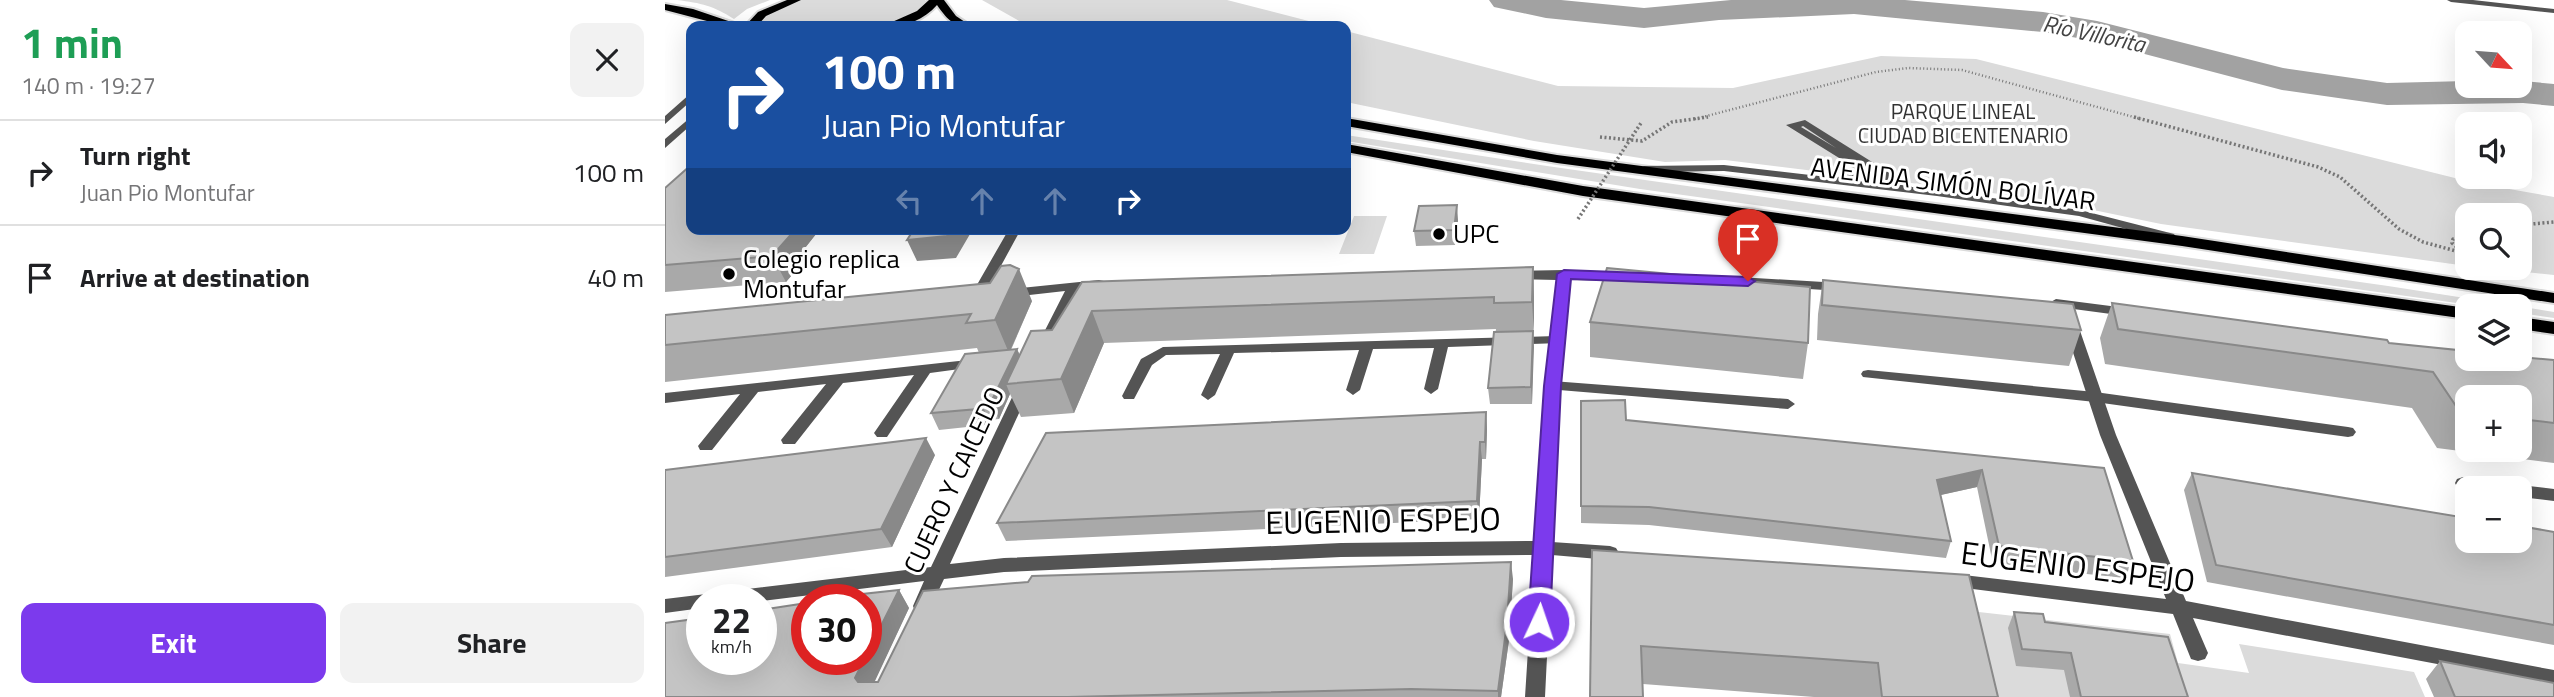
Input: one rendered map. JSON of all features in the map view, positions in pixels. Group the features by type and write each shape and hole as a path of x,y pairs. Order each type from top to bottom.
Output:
{"highway":[{"path":"756,21 762,14 796,0"},
{"path":"902,21 922,13 936,0 957,21"},
{"path":"665,8 689,10 722,21"},
{"name":"AVENIDA SIMÓN BOLÍVAR","path":"1351,123 1625,169 2182,241 2554,298"},
{"name":"AVENIDA SIMÓN BOLÍVAR","path":"1351,149 1583,191 2455,312"},
{"path":"2532,325 2554,328"}],"street":[{"path":"2451,0 2554,11"},
{"path":"665,121 686,101"},
{"path":"1834,182 1856,173 1858,165 1791,125 1805,123 1910,190"},
{"path":"665,145 686,125"},
{"path":"1625,169 1724,168 1910,190 2080,213 2182,241"},
{"path":"1012,235 982,296 1075,285 1117,284"},
{"path":"1535,697 1552,386 1564,274"},
{"path":"1503,275 1643,277"},
{"path":"1721,280 1856,289"},
{"name":"CUERO Y CAICEDO","path":"915,623 1035,364 1075,285"},
{"path":"2040,302 2144,314"},
{"path":"2064,303 2108,435 2199,653"},
{"path":"1129,396 1146,362 1157,354 1170,350 1556,340"},
{"path":"1431,389 1442,342"},
{"path":"1353,390 1367,345"},
{"path":"1208,395 1229,349"},
{"path":"665,398 993,361"},
{"path":"881,433 925,369"},
{"path":"1868,374 2095,397 2348,432"},
{"path":"789,440 839,377"},
{"path":"1552,386 1788,404"},
{"path":"706,446 754,387"},
{"path":"2532,492 2554,495"},
{"name":"EUGENIO ESPEJO","path":"777,592 1004,565 1327,550 1543,548 1627,555"},
{"name":"EUGENIO ESPEJO","path":"1936,580 2181,608 2554,678"},
{"path":"665,606 686,603"}],"path":[{"path":"1600,137 1642,141 1672,122 1714,116 1876,72 1908,68 1962,69 2318,167 2340,177 2399,229 2423,242 2455,250"},
{"path":"1578,219 1641,123"},
{"path":"2532,224 2554,222"}],"green space":[{"path":"677,0 770,0 747,9 734,19 707,6"},
{"path":"800,0 926,2 911,13 892,21 760,21 765,15"},
{"path":"982,0 1227,0 1309,21 1019,21"},
{"name":"PARQUE LINEAL CIUDAD BICENTENARIO","path":"1351,32 1558,86 1733,88 1881,56 1976,59 2455,178 2455,189 2509,189 2554,197 2554,275 2532,273 2532,203 2455,203 2455,264 2161,224 2040,199 1725,160 1665,162 1534,141 1351,103"},
{"path":"1351,136 2388,286 2455,296 2455,303 1640,189 1351,142"},
{"path":"1354,216 1387,216 1374,254 1339,254 1346,235 1351,235"},
{"path":"2532,309 2554,312 2554,318 2532,315"},
{"path":"1970,611 2170,634 2178,663 2249,673 2239,644 2414,672 2425,697 1992,697"}],"building":[{"path":"686,169 686,235 791,235 772,256 665,265 665,188"},
{"path":"1457,205 1454,230 1414,231 1419,206"},
{"path":"910,235 948,235 947,236 907,240"},
{"path":"1010,265 1019,269 995,320 966,323 971,314 665,345 665,315 990,283 1001,266"},
{"path":"1533,267 1532,302 1494,303 1494,297 1092,311 1061,379 1006,384 1031,331 1052,330 1082,282"},
{"path":"1607,268 1810,287 1808,343 1590,322"},
{"path":"1823,280 2073,304 2081,330 1822,305"},
{"path":"2112,303 2387,340 2389,343 2455,350 2455,371 2532,371 2532,358 2554,360 2554,423 2532,420 2532,385 2455,385 2455,405 2433,372 2118,329"},
{"path":"1533,331 1531,387 1488,388 1494,332"},
{"path":"1017,349 991,402 981,403 978,409 931,413 965,354"},
{"path":"1625,400 1626,420 2104,468 2133,561 1999,546 1982,470 1937,480 1951,541 1649,507 1581,506 1581,401"},
{"path":"1486,412 1485,442 1480,442 1477,501 997,523 1046,433"},
{"path":"926,438 881,529 665,557 665,470"},
{"path":"2192,473 2455,516 2455,553 2532,553 2532,528 2554,532 2554,625 2216,565"},
{"path":"1592,550 1969,575 1998,697 1882,697 1878,663 1641,646 1643,697 1590,697"},
{"path":"1511,562 1507,623 1498,691 1411,689 1068,697 665,697 665,623 686,620 686,675 777,675 777,608 791,605 791,675 856,675 858,682 878,682 923,591 1028,582 1032,576"},
{"path":"899,590 882,624 882,592"},
{"path":"2014,612 2043,614 2045,622 2168,637 2188,697 2081,697 2071,653 2022,649"},
{"path":"2440,661 2554,683 2554,697 2455,697"}],"waterway":[{"name":"Río Villorita","path":"1505,0 1546,8 1644,18 1719,10 1854,5 2043,22 2097,31 2282,79 2387,94 2523,92 2554,95"}],"place":[{"name":"UPC","path":"1439,234"},
{"name":"Colegio replica Montufar","path":"729,274"}],"route":[{"path":"1539,622 1552,386 1564,274 1748,281"}]}
